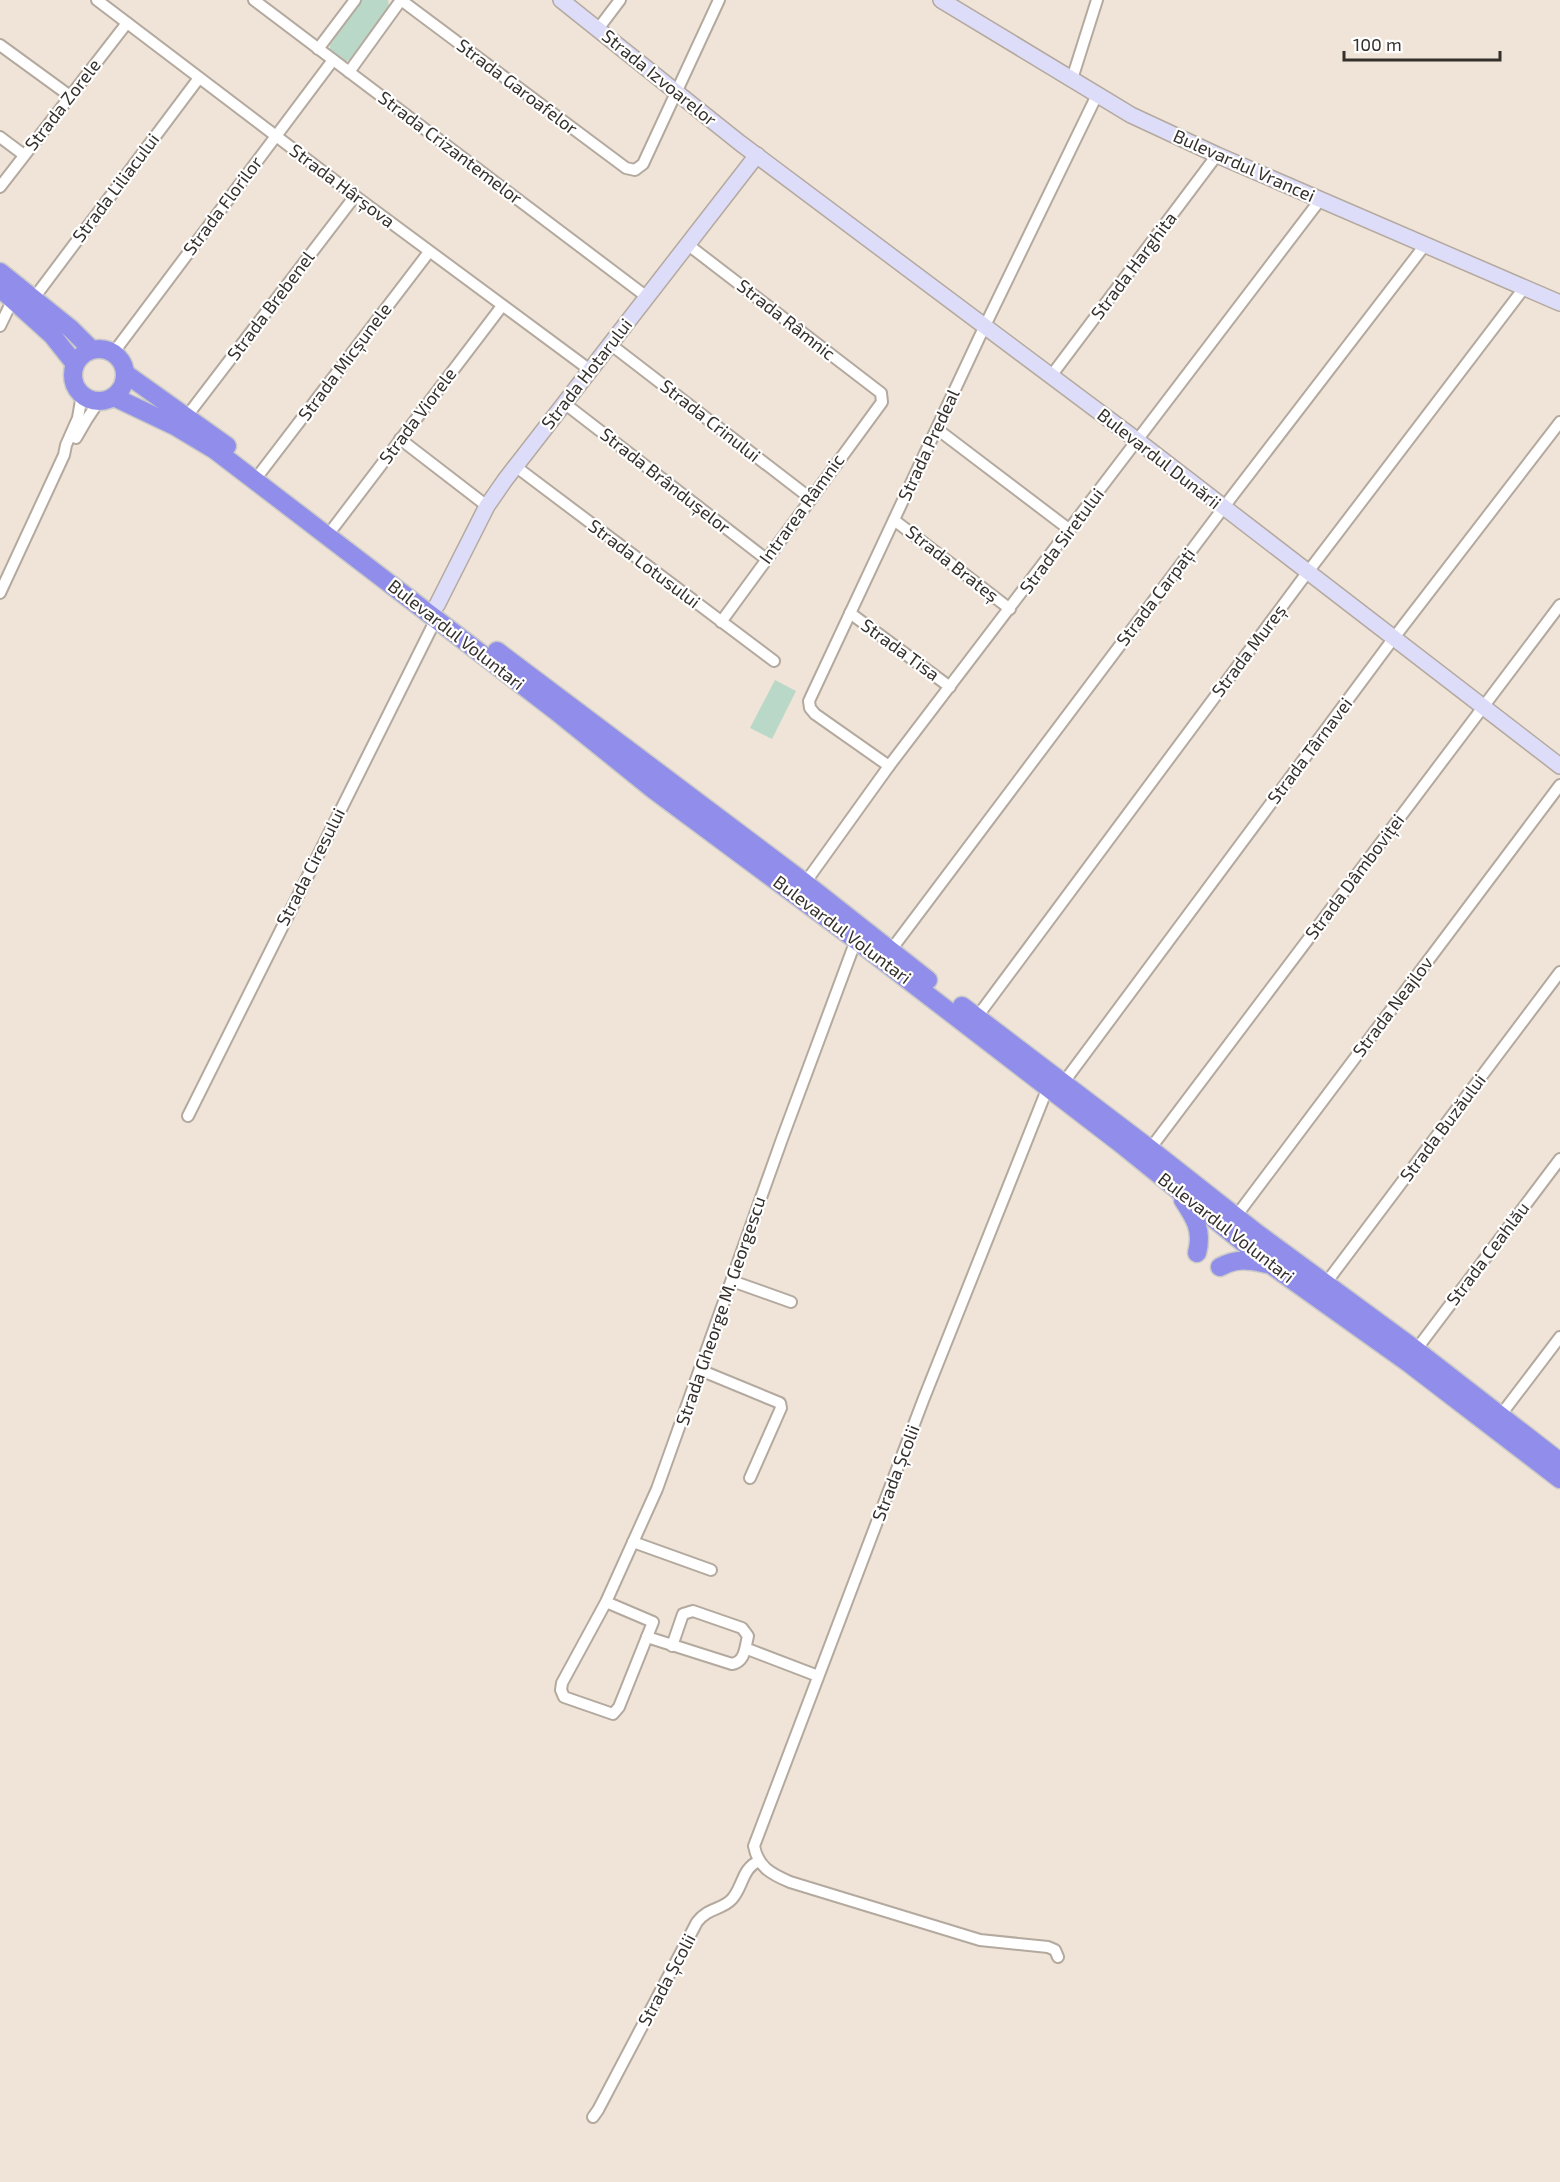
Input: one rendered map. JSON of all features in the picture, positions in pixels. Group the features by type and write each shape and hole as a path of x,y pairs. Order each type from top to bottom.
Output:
{"highway":[{"path":"0,272 34,298 92,349"},
{"path":"6,294 52,335 75,364"},
{"path":"81,394 73,380 75,364 85,352 92,349 99,348 114,352"},
{"name":"Bulevardul Voluntari","path":"114,352 124,365 126,374 187,416 334,527 654,790 856,940 1150,1149 1232,1223 1271,1265 1435,1382 1560,1479"},
{"path":"107,399 123,387 126,374"},
{"name":"Bulevardul Voluntari","path":"81,394 87,398 107,399 175,426 215,450 805,883 977,1017 1176,1189 1326,1283 1560,1462"},
{"path":"1176,1189 1199,1228 1200,1243 1197,1253"},
{"path":"1220,1268 1227,1263 1240,1260 1271,1265"}],"street":[{"name":"Strada Hârșova","path":"97,0 429,252 590,370"},
{"name":"Strada Crizantemelor","path":"254,0 647,297"},
{"path":"318,49 355,0"},
{"path":"349,72 401,0"},
{"name":"Strada Garoafelor","path":"401,0 626,168 635,170 643,164 677,93"},
{"name":"Strada Izvoarelor","path":"561,0 757,155"},
{"path":"598,28 620,0"},
{"path":"677,93 719,0"},
{"name":"Bulevardul Vrancei","path":"941,0 1131,115 1320,200 1560,303"},
{"path":"1072,79 1096,0"},
{"name":"Strada Zorele","path":"0,187 127,23"},
{"path":"0,45 70,96"},
{"name":"Strada Florilor","path":"114,352 333,60"},
{"name":"Strada Liliacului","path":"34,298 199,78"},
{"name":"Strada Predeal","path":"889,766 815,714 810,708 809,701 984,327 1097,95"},
{"path":"0,137 24,155"},
{"name":"Strada Hotarului","path":"437,612 488,506 515,466 757,155"},
{"name":"Bulevardul Dunării","path":"757,155 1138,441 1560,766"},
{"name":"Strada Harghita","path":"1051,376 1218,155"},
{"name":"Strada Brebenel","path":"187,416 355,196"},
{"name":"Strada Siretului","path":"805,883 889,766 1320,200"},
{"name":"Strada Râmnic","path":"687,244 881,393 883,397"},
{"name":"Strada Carpați","path":"891,950 1223,508 1425,245"},
{"name":"Strada Micșunele","path":"261,471 429,252"},
{"name":"Strada Mureș","path":"977,1017 1308,572 1524,288"},
{"path":"0,326 6,294"},
{"name":"Strada Viorele","path":"334,527 502,306"},
{"name":"Strada Crinului","path":"610,344 810,498"},
{"path":"0,593 64,455 78,418 81,394"},
{"name":"Intrarea Râmnic","path":"721,622 882,402 883,397"},
{"path":"64,455 71,448 87,419 107,399"},
{"name":"Strada Brândușelor","path":"564,403 766,559"},
{"name":"Strada Târnavei","path":"1056,1084 1560,422"},
{"path":"937,429 1070,530"},
{"path":"400,440 488,506"},
{"name":"Strada Lotusului","path":"515,466 774,661"},
{"name":"Strada Brateș","path":"894,520 1010,609"},
{"name":"Strada Dâmboviței","path":"1150,1149 1560,605"},
{"name":"Strada Ciresului","path":"188,1116 437,612"},
{"name":"Strada Tisa","path":"850,613 950,687"},
{"name":"Strada Neajlov","path":"1232,1223 1560,785"},
{"name":"Strada Gheorge M. Georgescu","path":"647,1637 615,1713 610,1714 564,1697 561,1689 567,1674 606,1602 657,1489 856,940"},
{"name":"Strada Buzăului","path":"1326,1283 1560,972"},
{"name":"Strada Școlii","path":"593,2117 697,1922 708,1911 730,1900 750,1866 759,1861 754,1846 758,1830 924,1398 1056,1084"},
{"name":"Strada Ceahlău","path":"1416,1350 1560,1159"},
{"path":"732,1281 791,1302"},
{"path":"1500,1416 1560,1337"},
{"path":"700,1370 780,1403 781,1408 750,1478"},
{"path":"633,1542 711,1570"},
{"path":"606,1602 653,1622 647,1637 672,1646 732,1664 739,1662 743,1657 748,1636 742,1628 693,1611 686,1611 672,1646"},
{"path":"750,1650 818,1676"},
{"path":"759,1861 764,1869 790,1882 980,1940 1048,1947 1055,1950 1058,1957"}],"green space":[{"path":"362,0 388,0 389,7 350,60 343,62 330,52 330,45"},
{"path":"775,680 796,691 772,739 750,728"}]}
